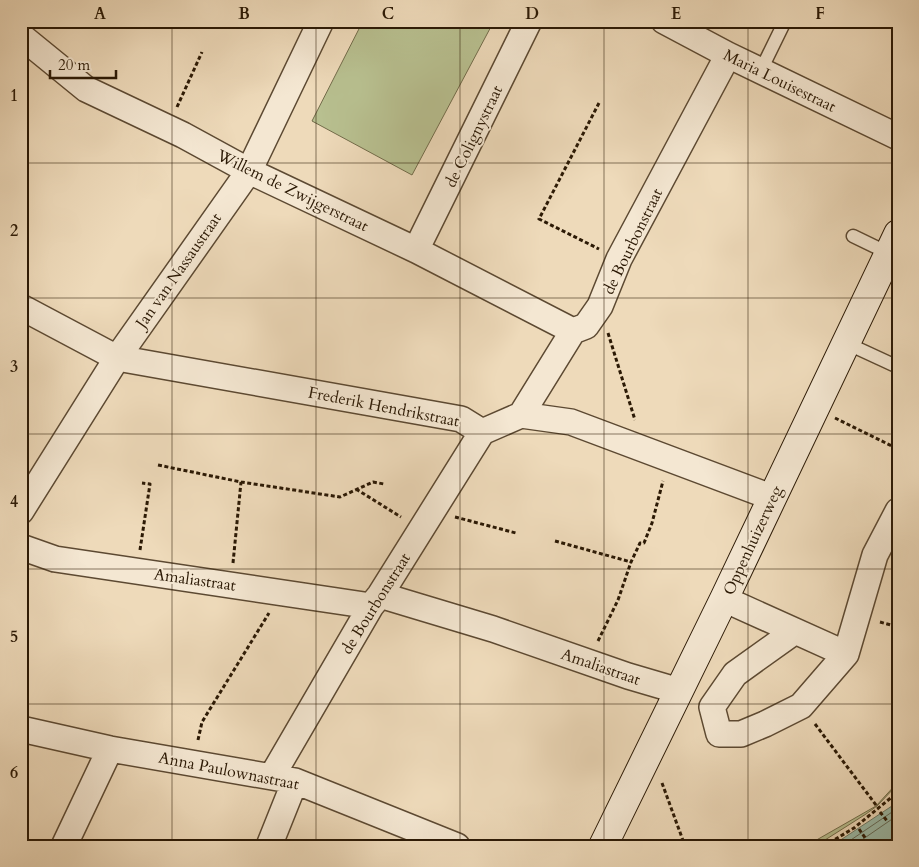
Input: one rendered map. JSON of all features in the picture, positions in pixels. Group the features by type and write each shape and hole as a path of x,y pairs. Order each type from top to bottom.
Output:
{"main road":[{"name":"Oppenhuizerweg","path":"603,846 724,599 893,244"}],"street":[{"name":"Jan van Nassaustraat","path":"21,511 117,358 248,170 321,21"},
{"name":"de Colignystraat","path":"416,250 529,21"},
{"name":"Maria Louisestraat","path":"664,21 728,55 898,137"},
{"name":"Willem de Zwijgerstraat","path":"21,36 86,89 248,170 416,250 573,331"},
{"name":"de Bourbonstraat","path":"521,415 573,331 586,326 600,306 619,259 728,55"},
{"name":"Frederik Hendrikstraat","path":"21,307 117,358 461,419 482,432"},
{"path":"482,432 521,415 571,422 771,498"},
{"name":"de Bourbonstraat","path":"269,846 283,778 376,600 482,432"},
{"path":"795,631 735,674 712,707 719,734 741,734 801,706 846,654 875,555 898,510"},
{"name":"Amaliastraat","path":"21,547 55,559 282,591 376,600 493,629 679,691"},
{"path":"724,599 846,654"},
{"name":"Anna Paulownastraat","path":"21,729 110,749 283,778 457,846"},
{"path":"64,846 110,749"}],"lane":[{"path":"761,70 785,21"},
{"path":"854,236 893,244"},
{"path":"846,343 898,368"}],"path":[{"path":"167,128 202,52"},
{"path":"599,103 539,219 619,259"},
{"path":"600,306 643,450"},
{"path":"815,408 898,449"},
{"path":"588,662 618,600 631,562 640,543 644,543 652,522 669,459"},
{"path":"158,465 241,482 340,497 373,482 384,484"},
{"path":"233,566 241,482"},
{"path":"140,555 150,484 142,483"},
{"path":"356,489 427,520 516,533"},
{"path":"555,541 631,562"},
{"path":"194,763 202,722 282,591"},
{"path":"801,706 888,822"},
{"path":"650,750 685,846"},
{"path":"824,846 880,811 898,792"},
{"path":"859,829 866,839"}],"shaded area":[{"path":"363,21 494,21 412,175 312,121"},
{"path":"898,782 877,806 866,814 814,846 806,846 876,806"}],"water":[{"path":"898,802 898,846 831,846 836,843"}]}
